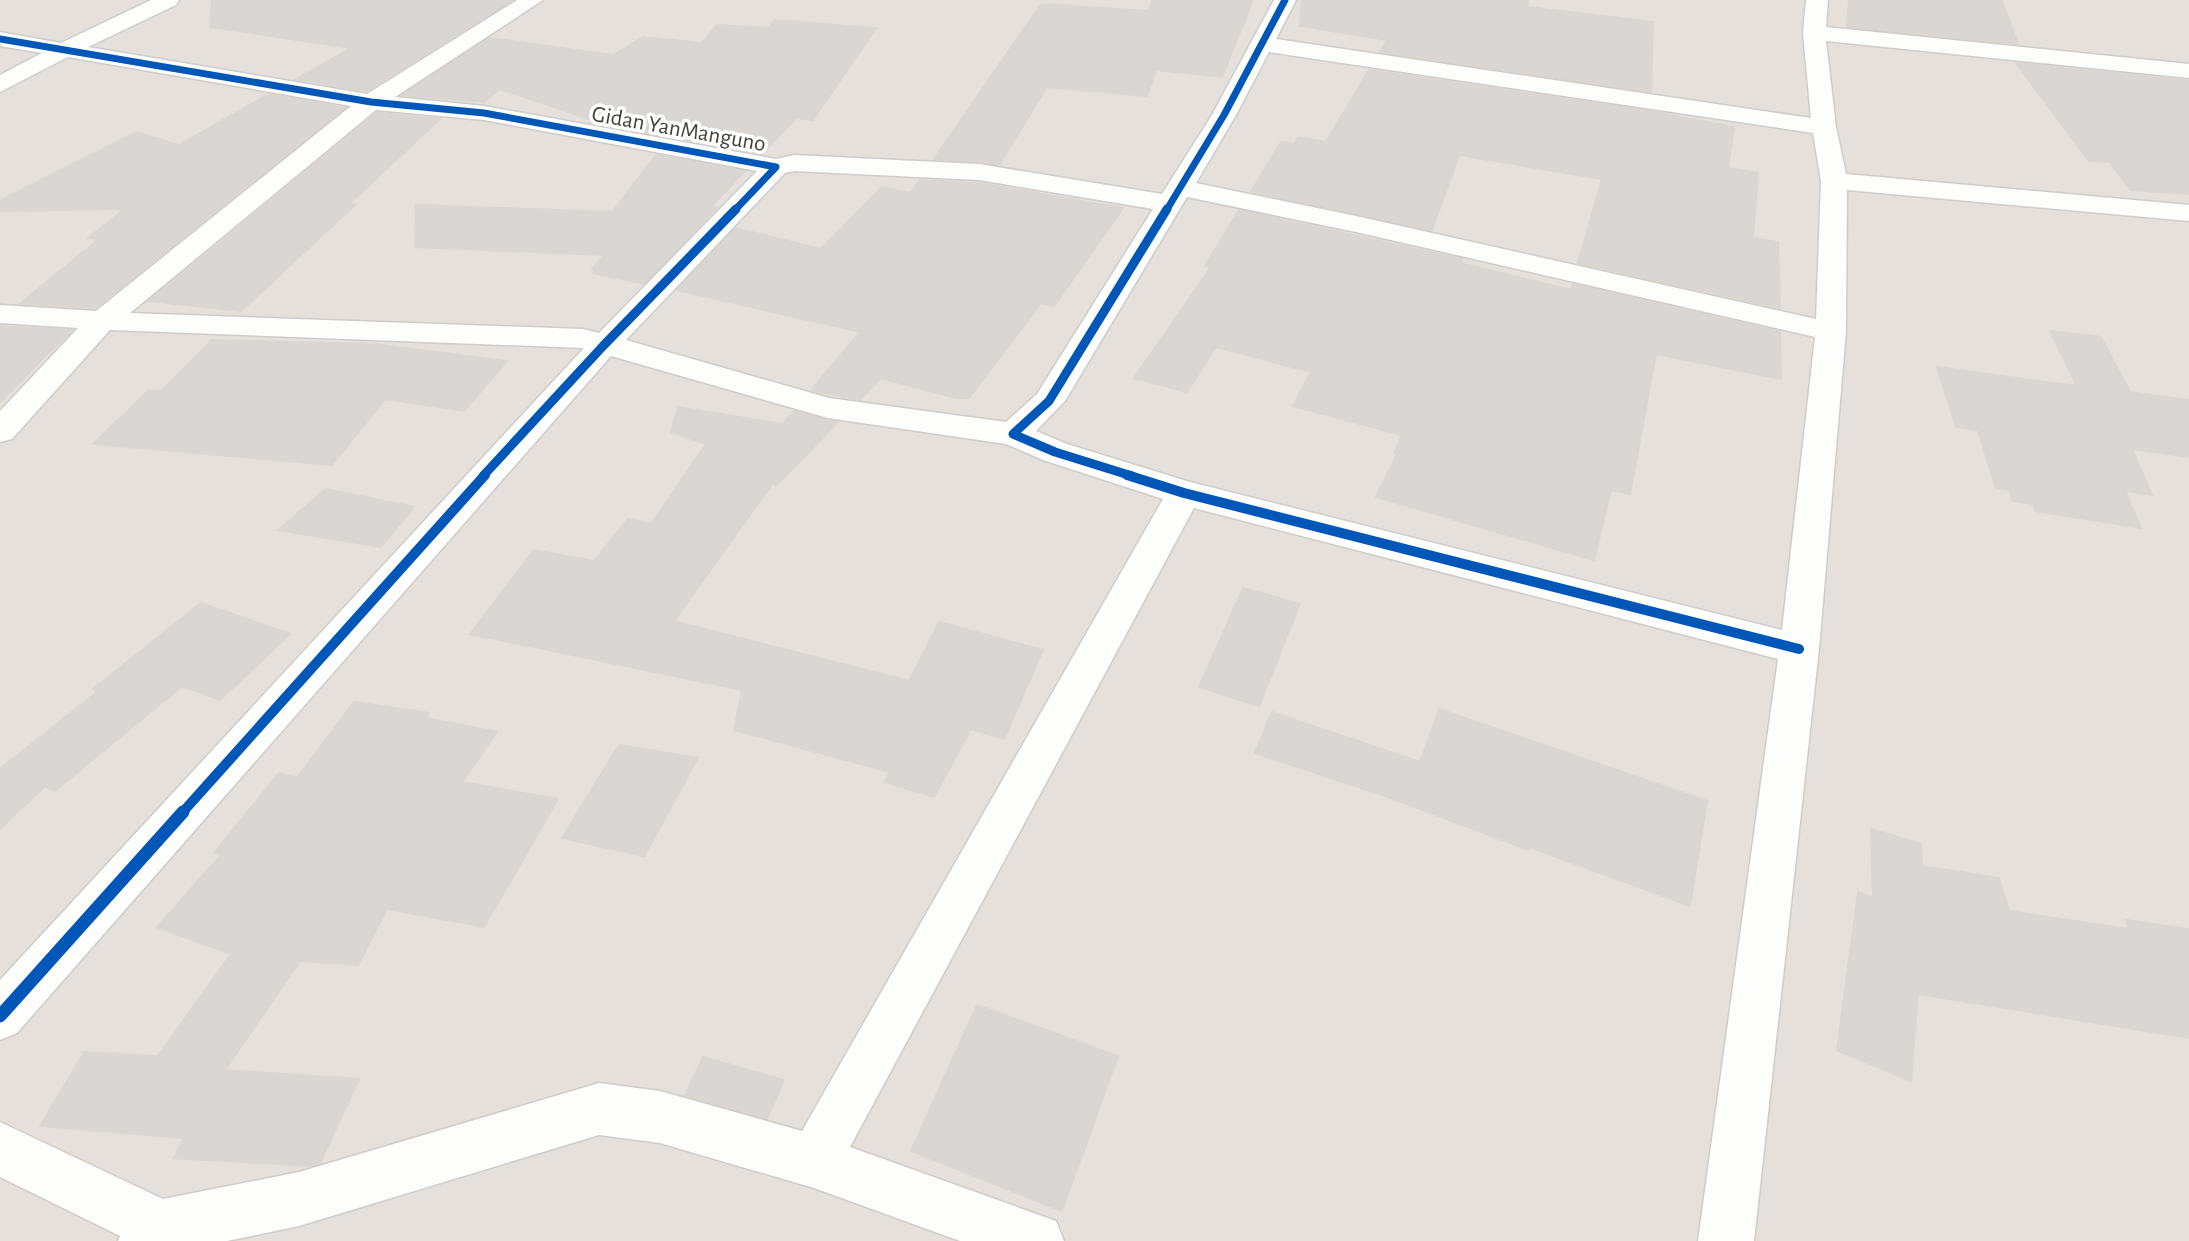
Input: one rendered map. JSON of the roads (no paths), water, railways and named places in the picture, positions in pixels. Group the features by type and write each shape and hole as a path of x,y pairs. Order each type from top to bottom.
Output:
{"street":[{"path":"0,85 66,49 168,0"},
{"path":"0,431 102,321 371,102 532,0"},
{"path":"1013,434 1049,401 1176,196 1264,44 1285,0"},
{"path":"1726,1241 1799,649 1831,331 1834,181 1824,127 1816,17 2189,71"},
{"name":"Gidan YanManguno","path":"0,39 371,102 484,113 776,167"},
{"path":"1264,44 1824,127"},
{"path":"776,167 794,163 979,172 1176,196 1356,224 1831,331"},
{"name":"Gidan YanManguno","path":"0,1016 496,461 776,167"},
{"path":"1834,181 2189,213"},
{"path":"0,314 102,321 583,338 828,408 1013,434 1055,452 1184,493 1799,649"},
{"path":"814,1161 1184,493"},
{"path":"0,1149 153,1234 299,1199 599,1109 660,1117 814,1161 1036,1241"}]}
